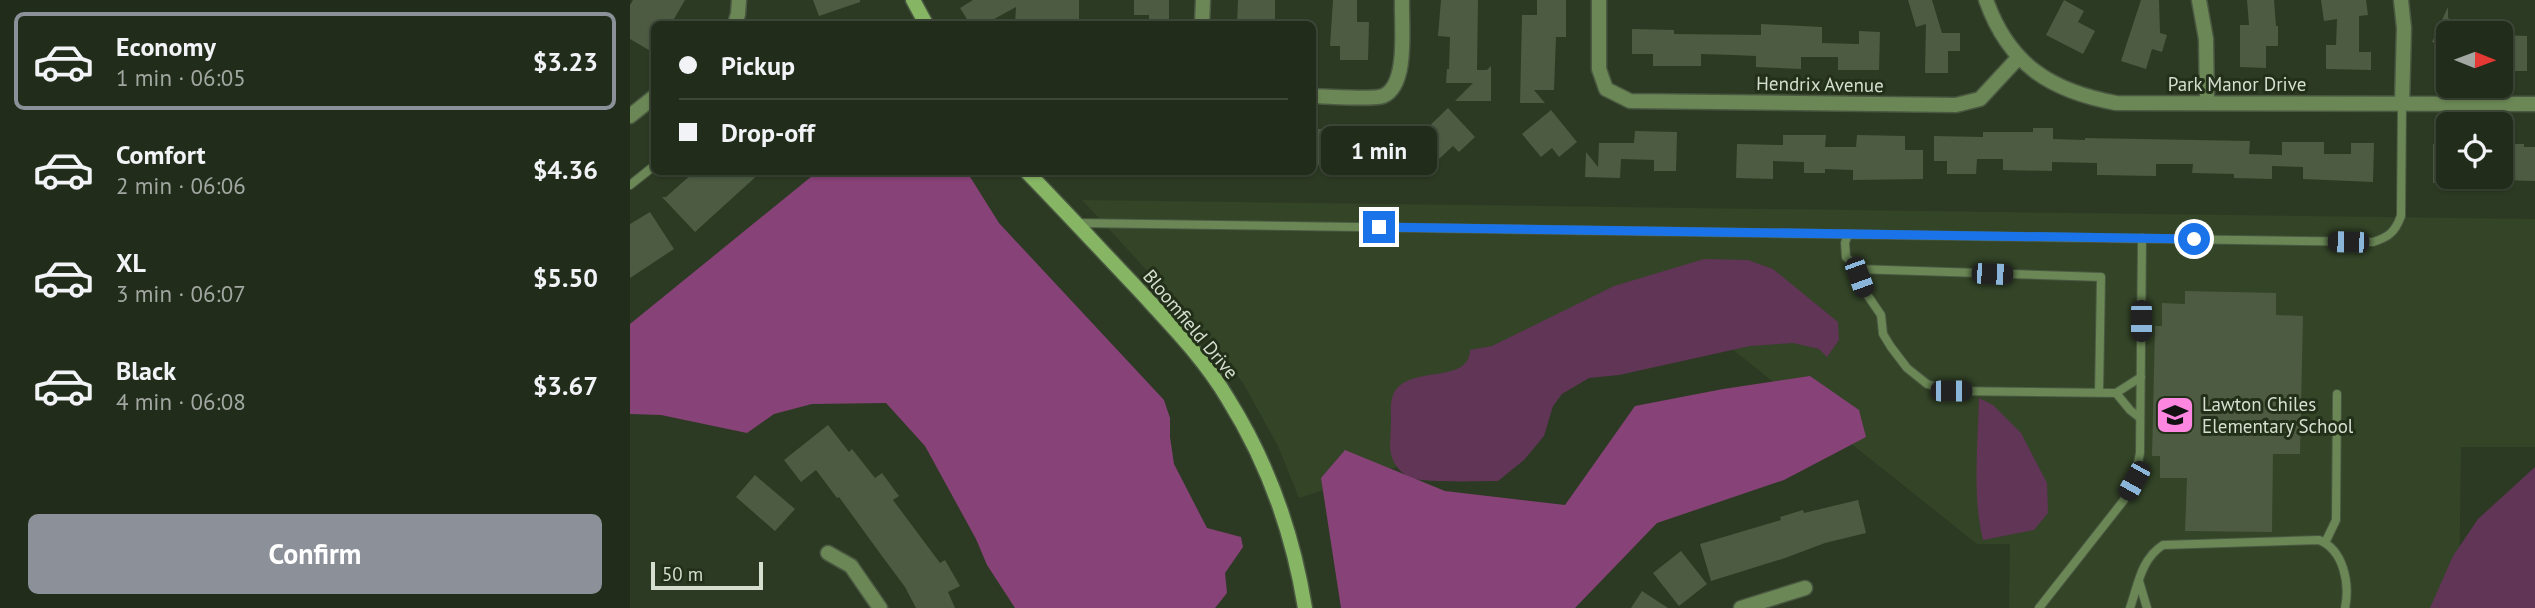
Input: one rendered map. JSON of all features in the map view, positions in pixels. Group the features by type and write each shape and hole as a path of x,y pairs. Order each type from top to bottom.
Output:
{"street":[{"path":"736,21 739,0"},
{"path":"913,0 924,21"},
{"path":"1202,21 1203,0"},
{"path":"1316,96 1381,97 1395,87 1401,66 1402,0"},
{"name":"Hendrix Avenue","path":"1599,0 1599,69 1606,89 1630,101 1956,105 1980,99 2018,58"},
{"name":"Park Manor Drive","path":"1986,0 1994,23 2018,58 2047,80 2084,97 2116,103 2535,104"},
{"path":"2199,0 2206,39 2207,102"},
{"path":"2400,0 2404,29 2402,104"},
{"path":"630,116 651,99"},
{"name":"Bloomfield Drive","path":"1030,175 1181,335 1227,397 1259,456 1281,511 1298,563 1305,608"},
{"path":"828,553 851,566 880,608"},
{"path":"1741,608 1805,588"}],"lane":[{"path":"1075,223 2374,242 2388,237 2396,230 2401,216 2402,104"},
{"path":"630,185 651,168"},
{"path":"1848,234 1845,243 1846,257 1881,315 1883,334 1906,368 1927,384 1951,391 2116,393 2141,377"},
{"path":"2039,608 2124,500 2134,481 2140,453 2142,238"},
{"path":"1856,270 2101,277 2099,393"},
{"path":"2116,393 2140,418"},
{"path":"2325,543 2336,520 2337,394"},
{"path":"2130,608 2149,556 2169,543 2319,540 2339,559 2346,576 2345,608"},
{"path":"2139,581 2147,608"}],"shaded area":[{"path":"813,175 969,175 999,223 1164,400 1170,418 1174,464 1207,528 1241,537 1243,547 1225,573 1227,593 1215,608 1015,608 987,565 976,539 925,446 886,403 812,404 774,414 747,433 661,415 630,414 630,324"},
{"name":"Lawton Chiles Elementary School","path":"1082,200 2535,219 2535,447 2461,447 2459,608 2009,608 2010,544 1977,544 1722,341 1518,388 1416,461 1299,498 1278,446 1243,383 1211,340"},
{"path":"1704,259 1748,260 1773,269 1838,322 1839,340 1827,357 1819,349 1793,343 1750,346 1619,375 1589,378 1562,394 1553,406 1544,436 1524,460 1498,481 1419,480 1401,472 1396,465 1390,450 1391,404 1400,385 1423,376 1460,368 1467,361 1470,350 1492,346 1614,286"},
{"path":"1810,376 1859,410 1866,437 1784,480 1657,523 1575,608 1341,608 1321,478 1345,450 1445,491 1565,505 1635,406"},
{"path":"1979,398 1993,405 2021,433 2047,483 2048,513 2034,530 1983,540 1977,487"},
{"path":"2535,467 2535,608 2430,608 2453,556 2478,519"}],"building":[{"path":"633,0 685,0 673,21 651,21 651,51 630,39 630,5"},
{"path":"813,0 860,0 860,2 819,16"},
{"path":"973,0 1079,0 1079,21 1015,21 1016,7 990,21 968,21 960,8"},
{"path":"1134,0 1169,0 1169,21 1149,21 1149,15 1134,15"},
{"path":"1238,0 1275,0 1275,21 1237,21"},
{"path":"1333,0 1357,0 1357,22 1369,22 1368,60 1340,60 1340,46 1330,46"},
{"path":"1441,0 1478,0 1477,70 1487,70 1491,66 1491,101 1455,101 1473,83 1446,83 1450,37 1438,36"},
{"path":"1537,0 1566,0 1566,37 1556,37 1554,90 1534,90 1545,103 1520,103 1522,15 1537,15"},
{"path":"1908,0 1932,0 1942,33 1960,33 1960,51 1948,51 1948,73 1925,73 1926,24 1916,27"},
{"path":"2064,0 2084,11 2078,22 2095,31 2083,54 2046,35"},
{"path":"2141,0 2159,0 2160,33 2167,35 2162,52 2152,49 2146,69 2121,61"},
{"path":"2247,0 2274,0 2278,46 2266,46 2266,68 2240,67 2240,25 2249,25"},
{"path":"2321,0 2366,0 2368,15 2359,16 2359,52 2371,52 2371,70 2326,69 2326,45 2336,45 2337,19 2324,21"},
{"path":"2448,7 2448,18 2454,21 2442,21"},
{"path":"1761,24 1822,27 1822,43 1859,44 1859,31 1880,32 1879,70 1838,70 1838,57 1801,57 1801,69 1756,67 1756,56 1701,54 1701,66 1653,66 1653,54 1632,54 1632,29 1674,30 1674,34 1761,35"},
{"path":"2513,35 2527,36 2527,71 2513,71"},
{"path":"1448,108 1475,137 1459,152 1453,146 1439,159 1418,137"},
{"path":"1551,110 1577,142 1559,157 1552,148 1541,157 1522,134"},
{"path":"2033,128 2053,128 2053,139 2250,141 2249,154 2282,155 2282,142 2324,142 2324,154 2351,154 2351,143 2374,143 2373,182 2303,179 2303,167 2272,166 2272,179 2234,178 2234,174 2192,173 2193,164 2156,164 2156,176 2097,175 2097,163 2052,162 2052,171 2003,170 2003,159 1977,159 1976,174 1947,174 1947,161 1934,161 1934,136 1983,137 1983,132 2033,132"},
{"path":"1316,129 1342,129 1342,142 1412,140 1411,169 1316,165"},
{"path":"1635,131 1677,132 1676,171 1654,171 1654,160 1621,159 1620,178 1585,177 1586,152 1598,167 1599,143 1634,143"},
{"path":"1783,135 1826,135 1825,147 1856,147 1857,135 1905,136 1905,150 1923,150 1923,179 1853,180 1853,170 1825,169 1825,173 1804,173 1804,162 1773,161 1773,179 1736,178 1737,144 1783,145"},
{"path":"2433,144 2436,144 2436,183 2433,183"},
{"path":"2513,144 2535,147 2535,181 2513,180"},
{"path":"691,175 758,175 695,232 662,197 666,197"},
{"path":"650,212 674,249 630,278 630,224"},
{"path":"2185,291 2276,293 2276,315 2303,316 2300,454 2273,454 2272,532 2185,531 2187,478 2160,478 2160,456 2152,456 2155,326 2162,326 2162,303 2185,304"},
{"path":"828,425 849,452 852,449 875,478 882,473 899,496 893,500 940,563 945,560 960,586 948,592 955,608 916,608 905,587 816,470 801,482 784,460"},
{"path":"755,475 795,509 775,531 736,497"},
{"path":"1858,500 1866,533 1825,543 1711,581 1700,544 1781,520 1780,517 1803,510 1804,513"},
{"path":"1681,551 1707,584 1679,606 1653,573"},
{"path":"1642,591 1668,608 1631,608"}],"place":[{"name":"Lawton Chiles Elementary School","path":"2175,415"}],"route":[{"path":"1379,227 2194,239"}]}
